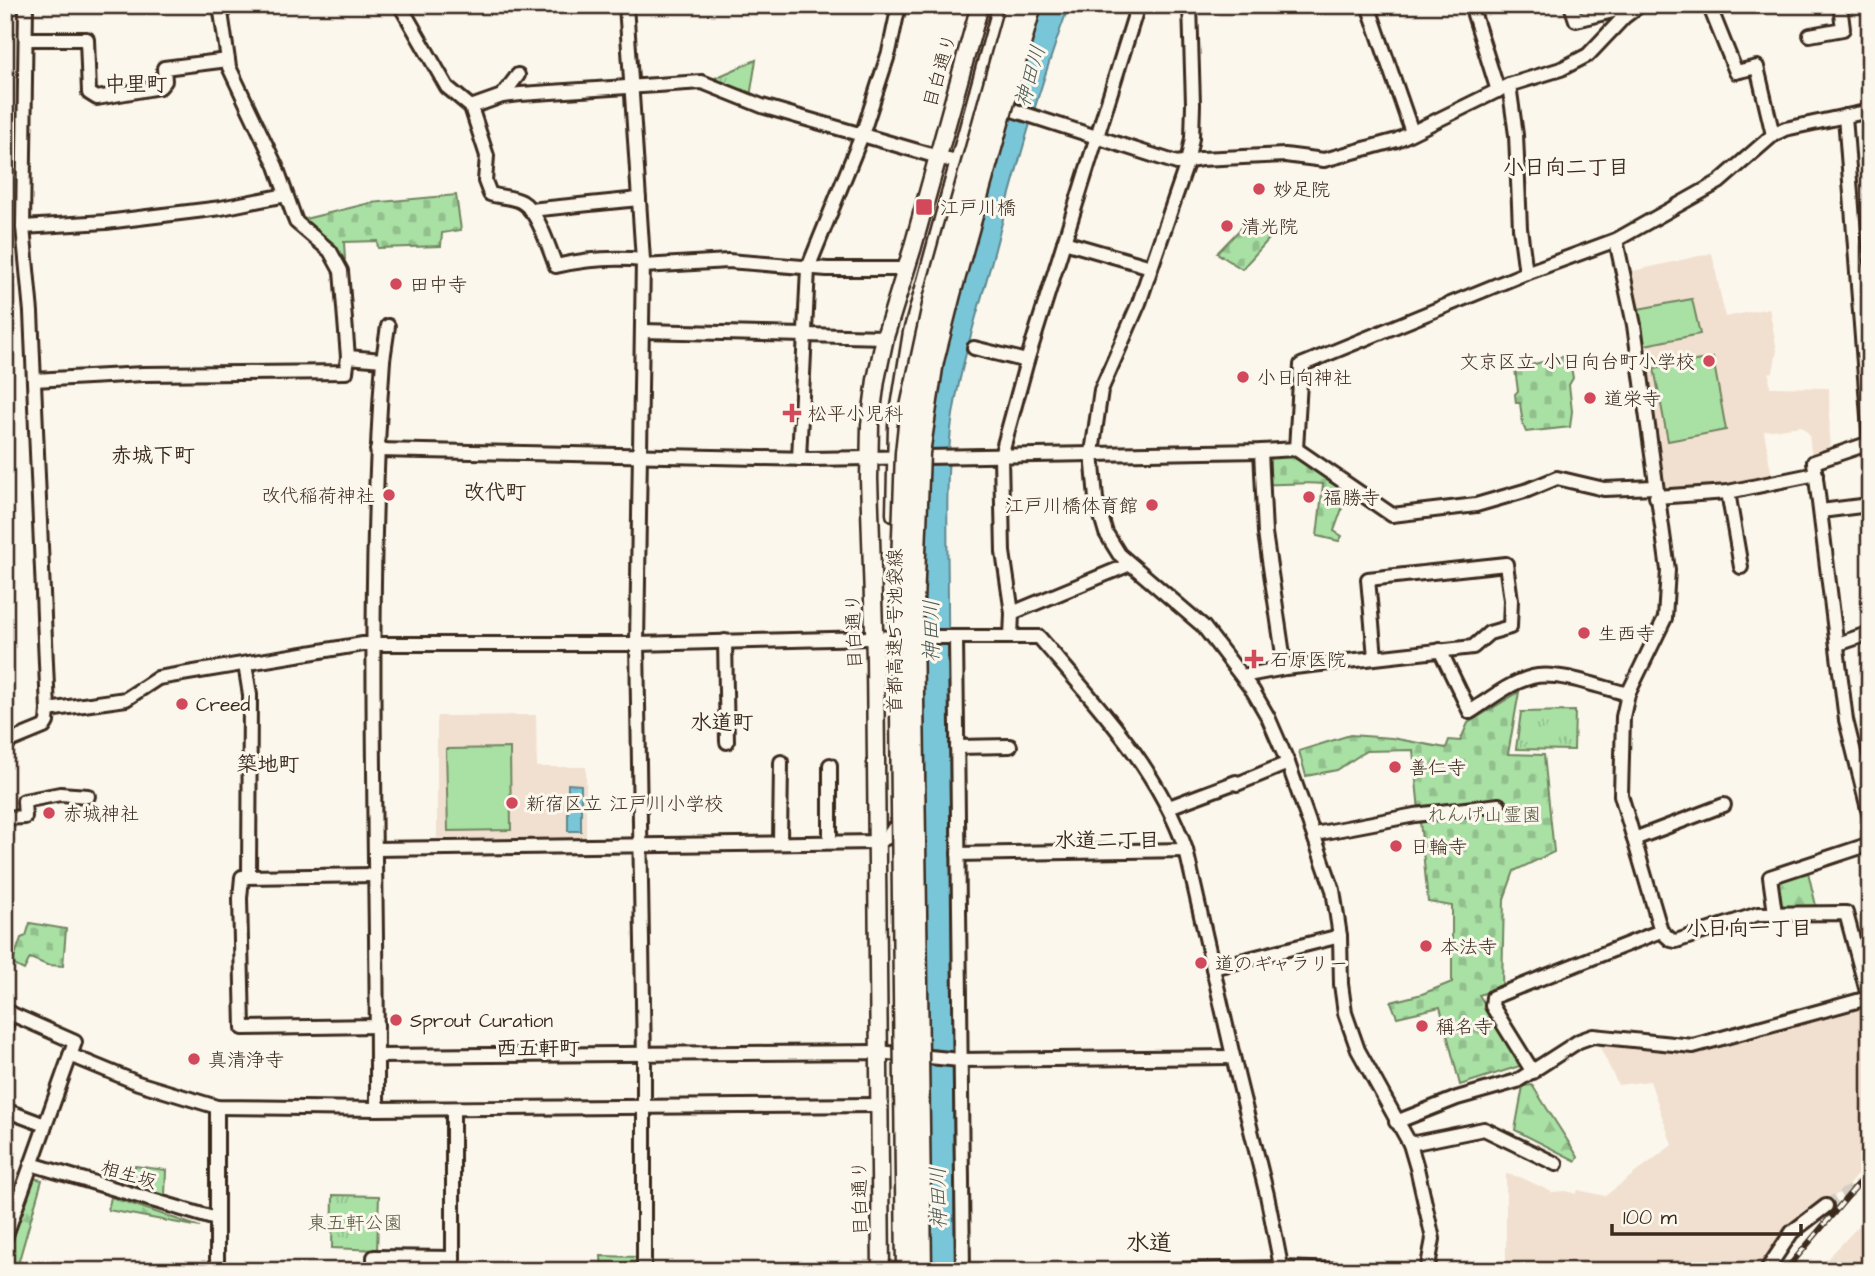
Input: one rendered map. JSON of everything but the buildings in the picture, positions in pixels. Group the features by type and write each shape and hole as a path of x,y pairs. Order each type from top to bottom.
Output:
{"highway":[{"name":"首都高速5号池袋線","path":"906,1271 899,619 905,453 910,407 934,296 1015,5"},
{"name":"首都高速5号池袋線","path":"922,1271 913,627 920,453 934,361 1032,5"}],"main road":[{"name":"目白通り","path":"881,1271 875,638 869,458 876,380 885,337 980,5"},
{"name":"目白通り","path":"900,1271 897,823 901,637 895,457 901,396 912,332 1002,5"}],"street":[{"path":"5,743 44,727 48,710 30,281 23,227 26,5"},
{"path":"34,380 143,374 346,372 348,357 341,271 330,251 296,222 276,166 228,60 219,5"},
{"path":"400,5 447,87 471,107 487,156 485,181 490,194 522,202 530,210 537,219 556,266 593,258 614,257 643,263 728,261 808,268 906,269"},
{"path":"626,5 643,263 636,644 644,1053 644,1271"},
{"path":"799,458 808,268 862,135 889,52 899,5"},
{"path":"1011,637 1012,613 1003,552 1001,456 1027,361 1138,5"},
{"path":"1190,5 1193,115 1187,163 1139,303 1101,390 1092,453 1092,473 1100,518 1111,544 1128,565 1203,626 1242,676 1268,718 1288,762 1333,890 1340,936 1341,984 1345,1013 1358,1050 1410,1144 1433,1239 1427,1271"},
{"path":"1368,5 1412,132"},
{"path":"1471,5 1503,88 1516,135 1520,228 1526,273"},
{"path":"1571,5 1576,20 1639,5"},
{"path":"977,100 1036,116 1177,163 1202,159 1285,155 1324,160 1394,141 1503,88 1561,69 1588,55 1639,5"},
{"path":"1709,5 1736,72 1757,67 1773,135"},
{"path":"1810,35 1843,29 1840,5"},
{"path":"26,39 88,38 89,93 97,98 160,87 165,81 164,68 228,60"},
{"path":"502,96 518,75"},
{"path":"471,107 502,96 702,82 762,106 959,163"},
{"path":"1296,449 1301,365 1526,273 1616,240 1719,182 1773,135 1786,129 1870,111"},
{"path":"1845,116 1870,443 1814,462 1839,644 1846,720 1870,817"},
{"path":"23,227 106,222 208,210 286,195"},
{"path":"530,210 639,199"},
{"path":"1396,1122 1457,1098 1517,1081 1579,1041 1593,1036 1693,1046 1869,1001 1846,913 1758,914 1676,941 1661,931 1621,795 1623,717 1628,694 1665,618 1668,570 1655,492 1634,325 1616,240"},
{"path":"1064,242 1151,267"},
{"path":"377,1109 373,643 377,450 388,326"},
{"path":"643,331 885,337"},
{"path":"974,348 1027,361"},
{"path":"348,357 383,360"},
{"path":"377,450 869,458 1296,449 1392,515 1476,505 1528,490 1557,478 1604,489 1728,492 1816,474"},
{"path":"1261,451 1266,544 1284,668"},
{"path":"1728,492 1741,567"},
{"path":"1821,511 1861,506"},
{"path":"1242,676 1284,668 1473,647 1489,633 1510,626 1511,600 1506,564 1368,579 1375,657"},
{"path":"1012,613 1128,565"},
{"path":"1839,644 1870,633"},
{"path":"48,710 126,699 158,678 373,643 636,644 901,637 1039,637 1153,778 1186,850 1282,1269"},
{"path":"954,637 958,854 957,1060 963,1271"},
{"path":"725,641 727,742"},
{"path":"1440,650 1470,712 1510,686 1534,676 1552,676 1628,694"},
{"path":"245,664 250,695 249,876"},
{"path":"957,747 1010,746"},
{"path":"780,842 781,762"},
{"path":"1168,807 1236,782 1237,784 1288,762"},
{"path":"830,765 830,842"},
{"path":"5,818 25,817 24,801 60,794 88,796"},
{"path":"1315,834 1415,815 1499,805"},
{"path":"1634,839 1724,805"},
{"path":"375,849 877,842 888,837 897,823"},
{"path":"1775,913 1770,877 1870,844"},
{"path":"958,854 1186,850"},
{"path":"375,876 242,877 240,898 243,1028 377,1026"},
{"path":"1533,1072 1492,1006 1493,998 1661,931"},
{"path":"1213,968 1340,936"},
{"path":"5,1027 8,1012 75,1042 5,1238"},
{"path":"377,1055 878,1052 957,1060 1233,1057"},
{"path":"70,1055 138,1083 217,1107 453,1109 878,1105"},
{"path":"217,1107 218,1271"},
{"path":"374,1271 374,1258 453,1264 453,1109"},
{"path":"5,1110 45,1125"},
{"path":"1410,1144 1484,1129 1556,1164"},
{"name":"相生坂","path":"31,1164 216,1219"},
{"path":"1766,1271 1792,1232 1826,1206"},
{"path":"1114,1271 1368,1271"}],"shaded area":[{"name":"文京区立 小日向台町小学校","path":"1712,253 1725,317 1769,308 1777,350 1773,372 1769,373 1770,387 1829,388 1830,451 1812,458 1809,434 1801,426 1764,431 1772,477 1728,486 1663,491 1629,272"},
{"name":"新宿区立 江戸川小学校","path":"536,715 537,767 586,767 586,838 437,838 437,716"},
{"path":"1870,1009 1870,1160 1844,1190 1781,1234 1758,1271 1506,1271 1506,1174 1520,1177 1552,1192 1566,1191 1576,1194 1578,1190 1605,1196 1672,1145 1650,1081 1618,1085 1597,1041 1691,1052"},
{"path":"1870,1214 1870,1271 1816,1271"}],"green space":[{"path":"756,60 750,97 713,86 713,79"},
{"path":"456,195 461,230 442,233 441,246 378,248 377,241 344,242 345,259 340,261 311,230 305,219 370,203"},
{"path":"1250,219 1269,239 1242,269 1217,253"},
{"path":"1692,299 1700,334 1645,345 1638,309"},
{"path":"1569,355 1573,378 1569,385 1572,411 1570,427 1526,432 1520,403 1516,403 1515,394 1518,391 1515,369"},
{"path":"1713,358 1726,430 1668,441 1654,368"},
{"path":"1264,456 1298,456 1348,492 1334,531 1342,536 1339,541 1317,536 1323,484 1267,484"},
{"name":"れんげ山霊園","path":"1519,692 1508,754 1544,755 1554,852 1514,871 1504,899 1502,987 1479,995 1523,1065 1460,1085 1440,1007 1397,1017 1391,1002 1452,982 1452,906 1428,902 1413,750 1366,751 1337,770 1306,776 1299,751 1350,735 1392,738 1446,748 1449,740 1460,741 1468,723"},
{"path":"1575,711 1574,750 1516,749 1521,712"},
{"path":"510,748 511,830 448,831 446,749"},
{"path":"1807,868 1817,910 1781,911 1775,879"},
{"path":"30,923 66,929 63,966 47,965 30,958 24,970 12,964 21,938 26,936"},
{"path":"1532,1085 1578,1157 1576,1161 1515,1130 1523,1086"},
{"path":"135,1166 166,1170 165,1196 131,1187"},
{"path":"33,1178 42,1180 16,1271 5,1271 5,1259"},
{"name":"東五軒公園","path":"333,1195 379,1196 377,1250 332,1248"},
{"path":"111,1197 200,1227 108,1210"},
{"path":"601,1256 638,1257 639,1271 602,1271"}],"water":[{"name":"神田川","path":"1024,5 1069,5 1037,101 1009,199 963,366 951,429 947,519 955,1271 921,1271 911,473"},
{"path":"568,784 581,785 581,831 568,831"}],"tunnel":[{"path":"1826,1206 1870,1179"}],"railway":[{"path":"1785,1271 1870,1170"}],"place":[{"name":"妙足院","path":"1259,189"},
{"name":"江戸川橋","path":"924,207"},
{"name":"清光院","path":"1227,226"},
{"name":"田中寺","path":"396,284"},
{"name":"文京区立 小日向台町小学校","path":"1709,361"},
{"name":"小日向神社","path":"1243,377"},
{"name":"道栄寺","path":"1590,398"},
{"name":"松平小児科","path":"792,413"},
{"name":"改代稲荷神社","path":"389,495"},
{"name":"福勝寺","path":"1309,497"},
{"name":"江戸川橋体育館","path":"1152,505"},
{"name":"生西寺","path":"1584,633"},
{"name":"石原医院","path":"1254,659"},
{"name":"Creed","path":"182,704"},
{"name":"善仁寺","path":"1395,767"},
{"name":"新宿区立 江戸川小学校","path":"512,803"},
{"name":"赤城神社","path":"49,813"},
{"name":"日輪寺","path":"1396,846"},
{"name":"本法寺","path":"1426,946"},
{"name":"道のギャラリー","path":"1201,963"},
{"name":"Sprout Curation","path":"396,1020"},
{"name":"稱名寺","path":"1422,1026"},
{"name":"真清浄寺","path":"194,1059"}],"district":[{"name":"中里町","path":"136,84"},
{"name":"小日向二丁目","path":"1566,167"},
{"name":"赤城下町","path":"153,455"},
{"name":"改代町","path":"495,492"},
{"name":"水道町","path":"722,722"},
{"name":"築地町","path":"268,764"},
{"name":"水道二丁目","path":"1107,840"},
{"name":"小日向一丁目","path":"1749,928"},
{"name":"西五軒町","path":"538,1048"},
{"name":"水道","path":"1149,1242"}]}
